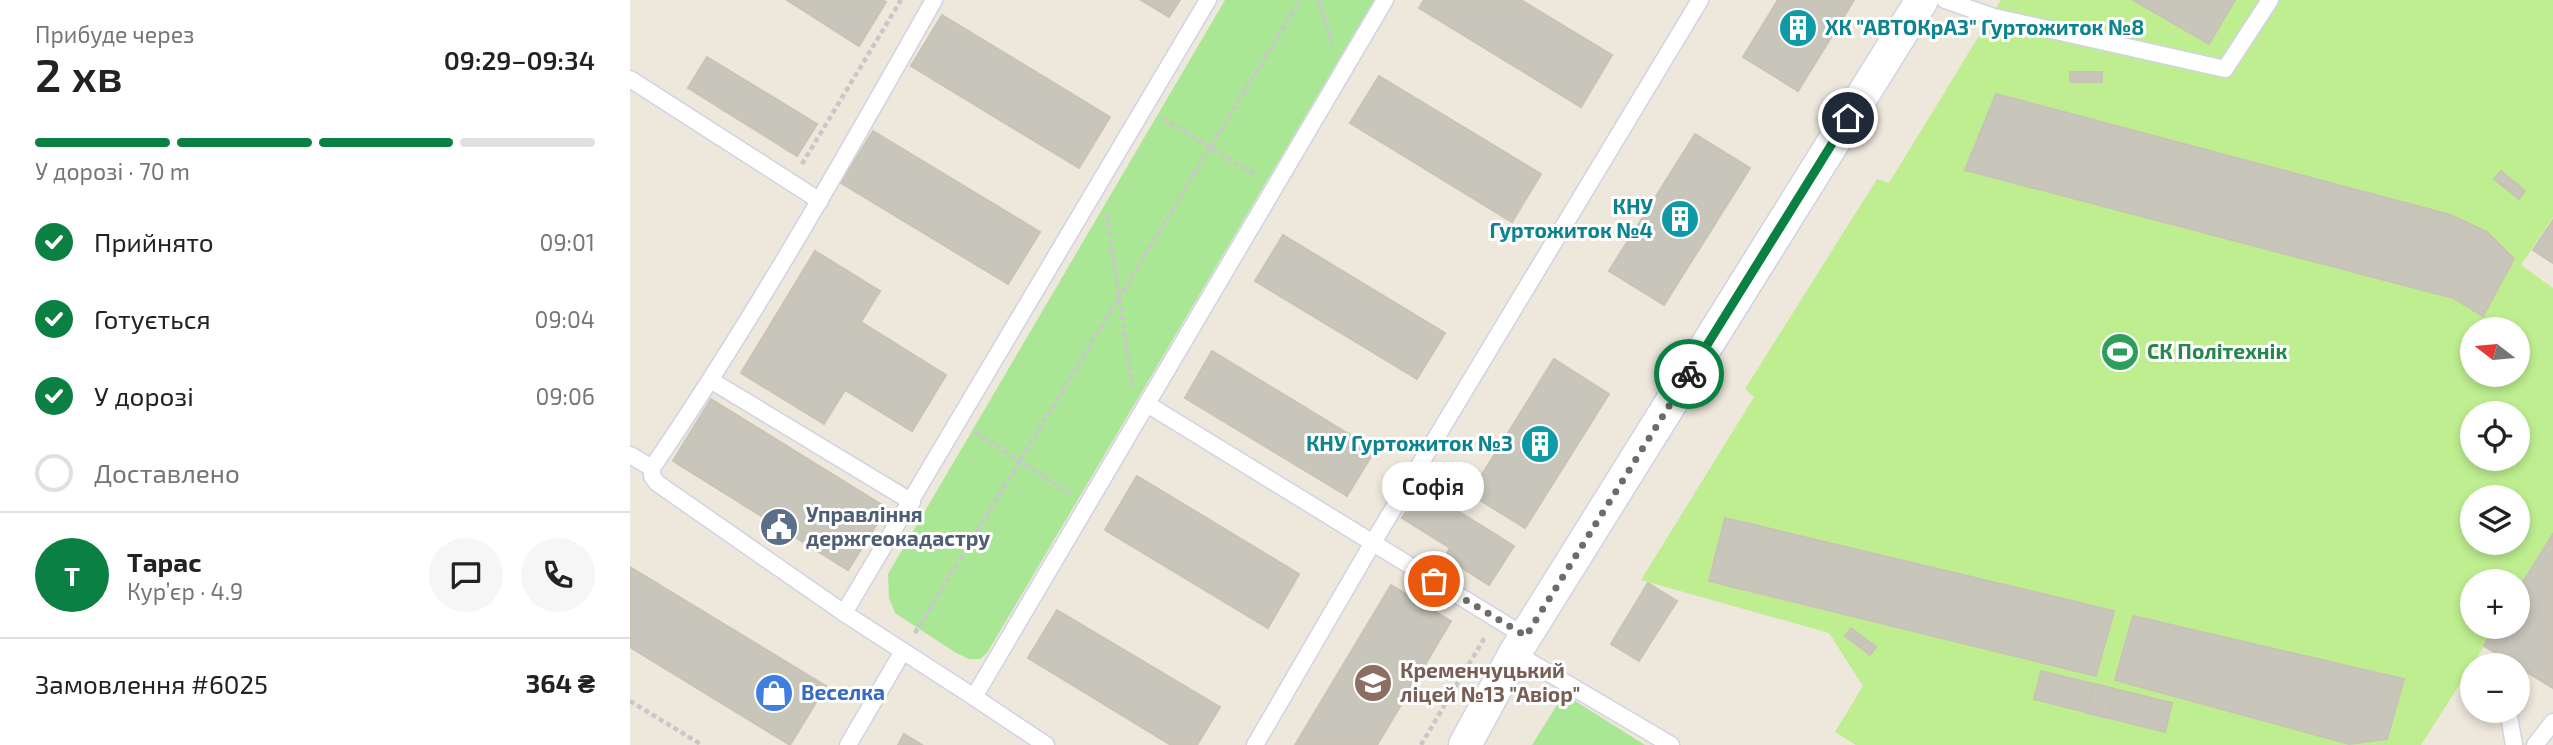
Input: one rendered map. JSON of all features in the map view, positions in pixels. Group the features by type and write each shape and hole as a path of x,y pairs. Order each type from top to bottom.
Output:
{"street":[{"path":"1465,745 1520,645 1922,0"}],"lane":[{"path":"934,0 820,201 712,381 652,468 652,476 657,483 844,613 1046,745"},
{"path":"844,613 1208,0"},
{"path":"974,697 1385,0"},
{"path":"1255,745 1372,544 1699,0"},
{"path":"1945,0 1994,17 2225,69 2270,0"},
{"path":"630,79 820,201"},
{"path":"712,381 912,502"},
{"path":"1147,404 1496,619 1520,645 1671,745"},
{"path":"630,455 652,468"},
{"path":"848,745 903,652"},
{"path":"2535,745 2553,722"},
{"path":"2510,723 2514,745"}],"path":[{"path":"791,183 901,0"},
{"path":"903,652 1300,0"},
{"path":"1319,0 1341,75"},
{"path":"1145,107 1275,187"},
{"path":"1102,181 1137,421"},
{"path":"959,422 1087,505"},
{"path":"1421,745 1496,619"},
{"path":"630,702 702,745"}],"green space":[{"path":"1225,0 1374,0 987,653 980,659 969,659 895,613 889,598 888,574"},
{"name":"СК Політехнік","path":"2001,0 2553,0 2553,217 2521,265 2553,288 2553,534 2530,571 2460,569 2460,639 2488,639 2479,653 2460,653 2460,684 2421,745 1856,745 1835,732 1863,686 1829,633 1641,580 1754,397 1745,389 1877,179 1889,183"},
{"path":"1564,694 1645,745 1532,745"}],"building":[{"path":"787,0 882,0 886,2 859,46"},
{"path":"1141,0 1180,0 1169,17"},
{"path":"1424,0 1521,0 1612,55 1581,107 1419,8"},
{"name":"ХК \"АВТОКрАЗ\" Гуртожиток №8","path":"1778,0 1854,0 1798,91 1743,57"},
{"path":"2133,0 2235,0 2209,44"},
{"path":"942,15 1110,117 1079,168 911,66"},
{"path":"707,57 817,124 797,156 688,88"},
{"path":"2070,72 2102,72 2102,82 2070,82"},
{"path":"2090,73 2091,80 2082,80 2082,74"},
{"path":"1379,76 1541,174 1512,222 1350,123"},
{"path":"1996,94 2451,215 2487,232 2514,259 2483,316 2453,298 1965,170"},
{"path":"873,131 1040,232 1008,284 841,183"},
{"name":"КНУ Гуртожиток №4","path":"1695,134 1750,168 1664,305 1609,271"},
{"path":"2501,171 2525,191 2519,199 2494,179"},
{"path":"2508,180 2515,185 2511,190 2504,185"},
{"path":"2553,220 2553,263 2533,250"},
{"path":"1283,235 1445,333 1417,379 1255,281"},
{"path":"815,251 880,291 861,322 946,375 912,431 845,390 824,424 741,373"},
{"path":"1212,351 1375,450 1347,496 1185,398"},
{"name":"КНУ Гуртожиток №3","path":"1554,359 1609,394 1525,528 1470,494"},
{"path":"711,399 887,508 848,570 673,461"},
{"path":"1137,476 1299,574 1268,628 1105,530"},
{"path":"1421,488 1514,546 1489,585 1445,557 1450,548 1402,518"},
{"path":"1725,518 2114,611 2096,676 1709,581"},
{"path":"2553,534 2553,688 2530,674 2530,653 2496,653 2484,646 2488,639 2530,639 2530,571"},
{"path":"630,567 826,686 790,745 630,647"},
{"path":"1648,583 1677,601 1639,661 1611,644"},
{"name":"Кременчуцький ліцей №13 \"Авіор\"","path":"1391,585 1451,621 1377,745 1295,745"},
{"path":"1057,610 1220,707 1197,745 1171,745 1028,658"},
{"path":"2133,616 2404,679 2387,739 2349,744 2115,680"},
{"path":"1851,628 1876,647 1870,655 1845,636"},
{"path":"1859,636 1866,641 1862,647 1855,642"},
{"path":"2041,671 2172,703 2165,732 2034,699"},
{"path":"2094,684 2115,689 2108,718 2086,713"},
{"path":"904,734 922,745 898,745"}],"way so far":[{"path":"1434,581 1526,636 1689,374"}],"place":[{"name":"ХК \"АВТОКрАЗ\" Гуртожиток №8","path":"1798,28"},
{"name":"КНУ Гуртожиток №4","path":"1680,219"},
{"name":"СК Політехнік","path":"2120,352"},
{"name":"КНУ Гуртожиток №3","path":"1540,444"},
{"name":"Управлiння держгеокадастру","path":"779,527"},
{"name":"Софія","path":"1434,581"},
{"name":"Кременчуцький ліцей №13 \"Авіор\"","path":"1373,683"},
{"name":"Веселка","path":"774,693"}],"route":[{"path":"1689,374 1848,118"}]}
